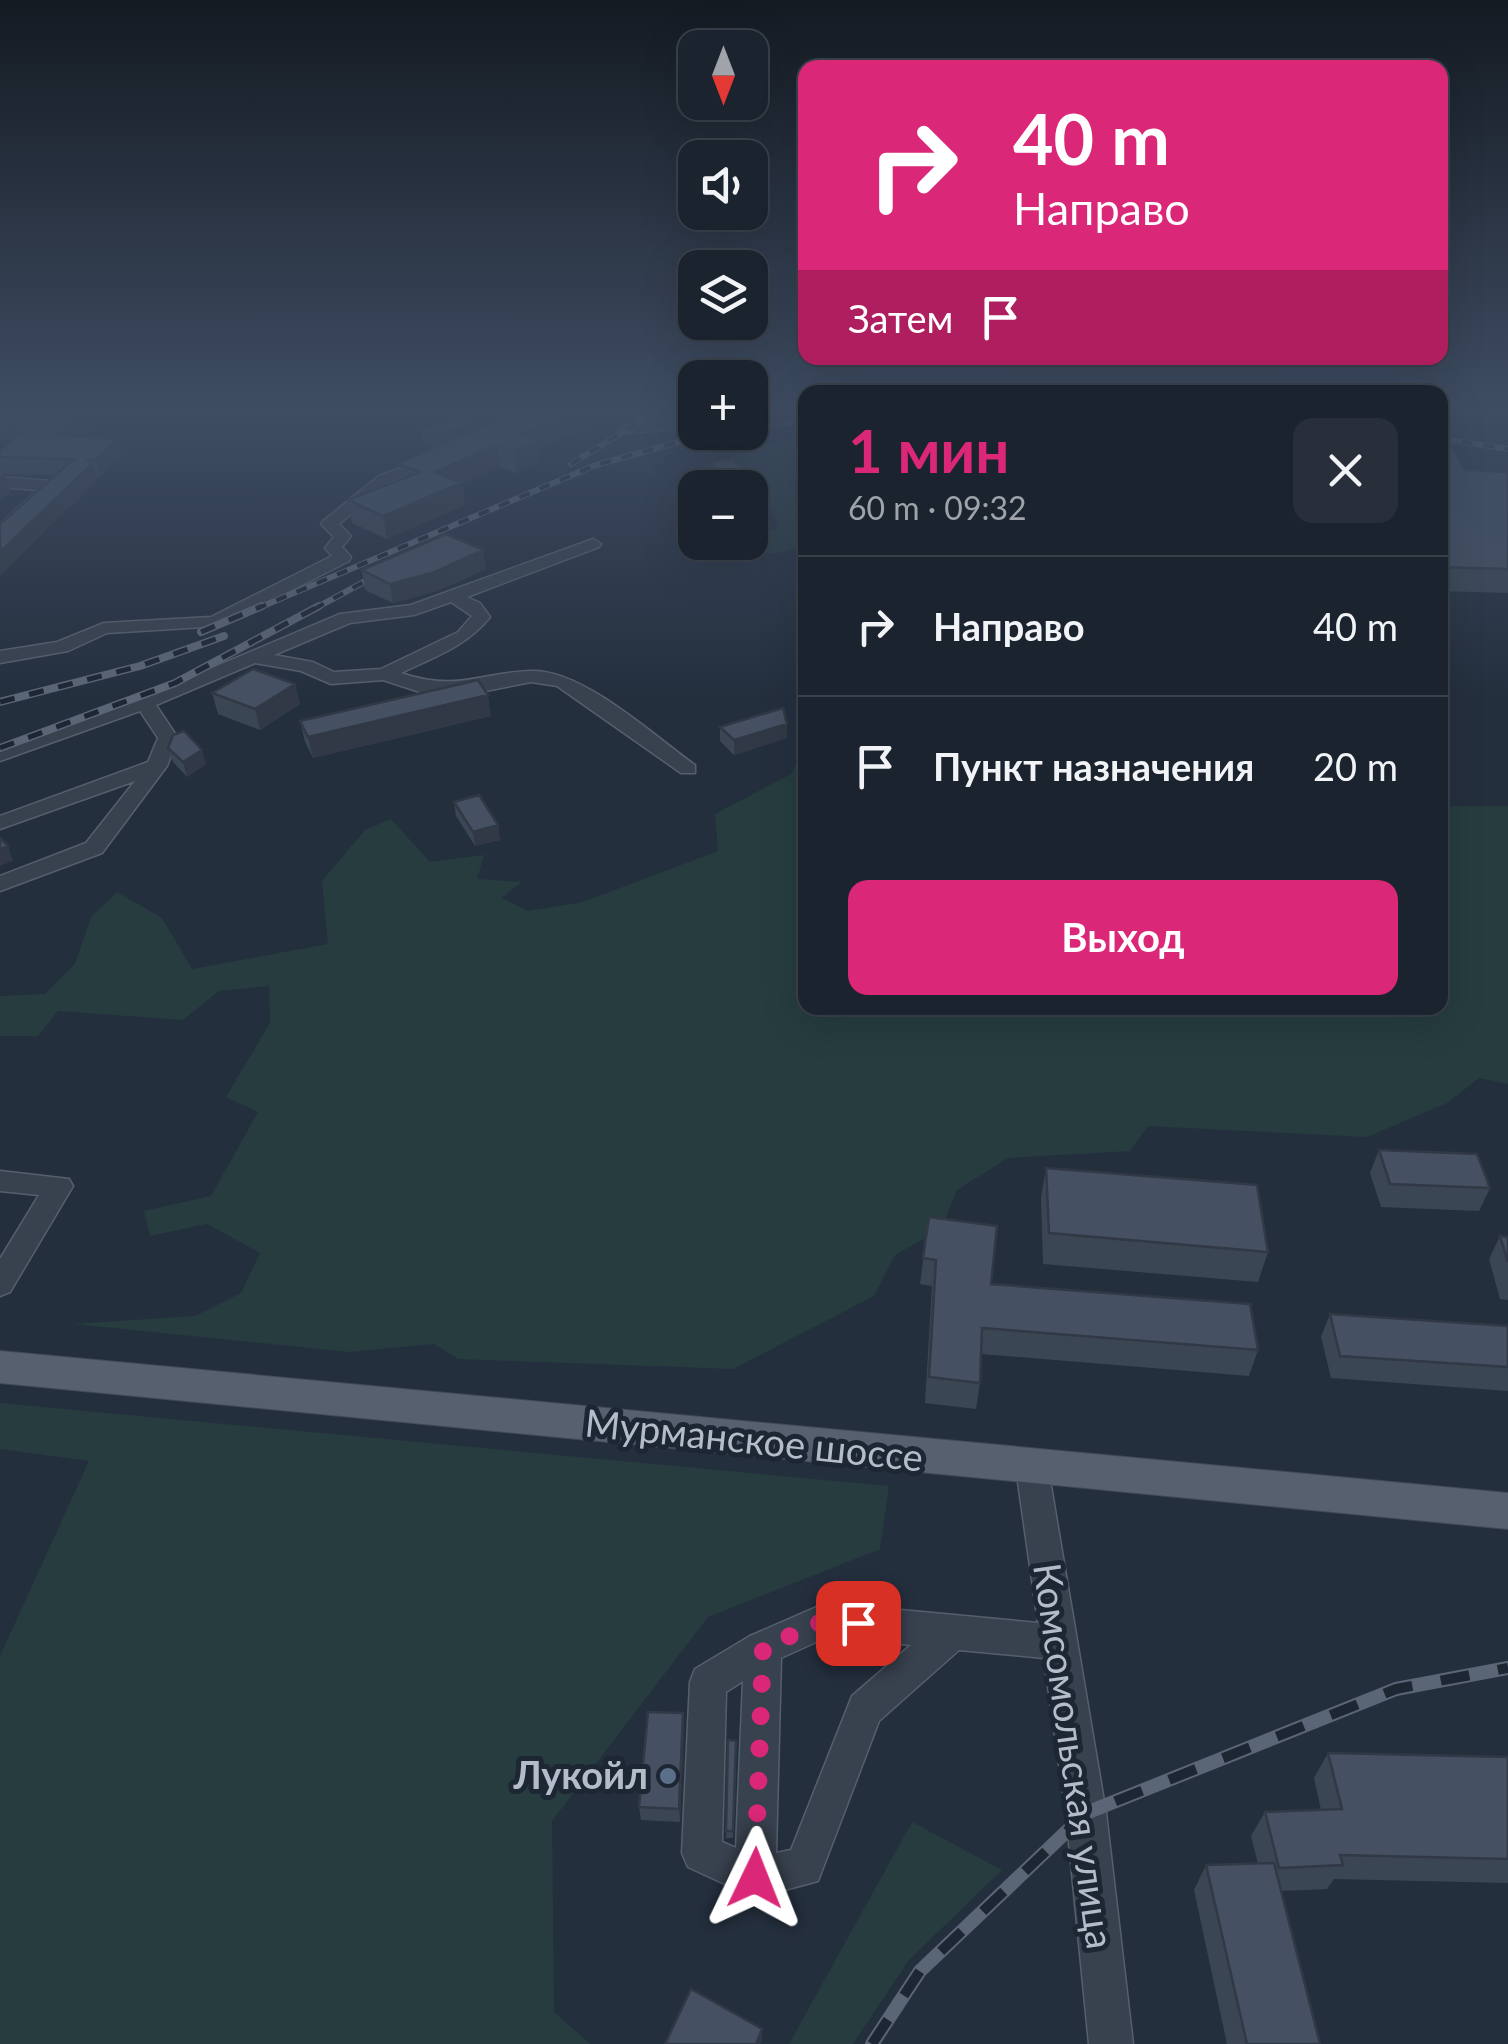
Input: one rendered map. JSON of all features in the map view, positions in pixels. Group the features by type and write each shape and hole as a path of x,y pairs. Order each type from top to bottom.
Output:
{"main road":[{"name":"Мурманское шоссе","path":"0,1367 1508,1511"}],"street":[{"path":"0,533 31,504"},
{"path":"0,657 62,647 104,628 216,622 342,557 332,548 343,536 329,524 354,504"},
{"path":"0,756 146,702 346,618 414,610 593,544"},
{"path":"255,658 306,666 331,678 385,674 464,636 481,617 474,607 452,596"},
{"path":"385,674 428,689 470,688 531,676 562,681 688,769"},
{"path":"0,884 94,848 157,766 168,738 146,702"},
{"path":"0,824 157,766"},
{"path":"0,1181 59,1186 0,1284"},
{"name":"Комсомольская улица","path":"1032,1468 1086,1813 1110,2044"},
{"path":"953,1632 865,1709 804,1867 755,1878 702,1853 708,1682 763,1648 826,1620 953,1632 1058,1642"},
{"path":"755,1878 763,1648"}],"green space":[{"path":"768,504 798,504 798,547 768,553 768,531 778,529"},
{"path":"798,760 798,1015 1448,1015 1448,806 1508,806 1508,1084 1479,1078 1447,1103 1367,1137 1148,1126 1130,1151 1008,1158 957,1190 941,1229 895,1255 874,1296 733,1369 458,1359 434,1344 349,1352 73,1324 195,1316 241,1293 260,1253 207,1224 150,1236 144,1211 211,1196 258,1112 226,1097 270,1023 269,986 219,991 183,1020 58,1011 38,1036 0,1036 0,996 45,994 75,964 91,917 117,892 162,918 192,969 328,944 322,881 365,830 391,819 430,862 484,855 477,879 522,882 501,898 528,911 583,902 718,851 715,814 791,774"},
{"path":"0,1403 889,1486 880,1549 708,1617 552,1821 554,2012 590,2044 0,2044 0,1656 89,1461 0,1449"},
{"path":"912,1822 1002,1870 909,1960 853,2044 789,2044"}],"building":[{"path":"22,504 50,504 0,552 0,524"},
{"path":"358,504 411,504 383,516"},
{"path":"1448,504 1508,504 1508,569 1448,567"},
{"path":"446,534 483,550 435,572 390,584 362,570"},
{"path":"253,669 295,684 255,709 212,693"},
{"path":"478,680 488,695 308,737 300,721"},
{"path":"783,708 787,724 734,740 720,727"},
{"path":"184,731 202,750 183,762 168,748 173,735"},
{"path":"479,795 498,825 473,832 454,802"},
{"path":"1379,1150 1477,1154 1490,1188 1390,1184"},
{"path":"1046,1168 1257,1185 1268,1252 1049,1233"},
{"path":"929,1217 997,1226 991,1284 1250,1304 1258,1350 982,1328 980,1383 929,1377 936,1260 923,1258"},
{"path":"1500,1236 1508,1237 1508,1262"},
{"path":"1330,1314 1508,1326 1508,1367 1340,1356"},
{"name":"Лукойл","path":"648,1712 683,1713 679,1809 639,1807"},
{"path":"728,1740 736,1741 733,1831 726,1831"},
{"path":"1328,1753 1508,1757 1508,1859 1340,1855 1343,1865 1279,1868 1265,1812 1342,1809"},
{"path":"1274,1863 1320,2044 1247,2044 1206,1865"},
{"path":"691,1989 762,2029 756,2044 665,2044"}],"railway":[{"path":"256,609 503,504"},
{"path":"314,609 386,570"},
{"path":"201,632 262,606"},
{"path":"0,748 175,683 319,606"},
{"path":"0,702 140,666 224,636"},
{"path":"872,2044 920,1971 1086,1813 1396,1689 1508,1668"}],"place":[{"name":"Лукойл","path":"668,1776"}],"route":[{"path":"755,1878 763,1648 826,1620 858,1623"}]}
